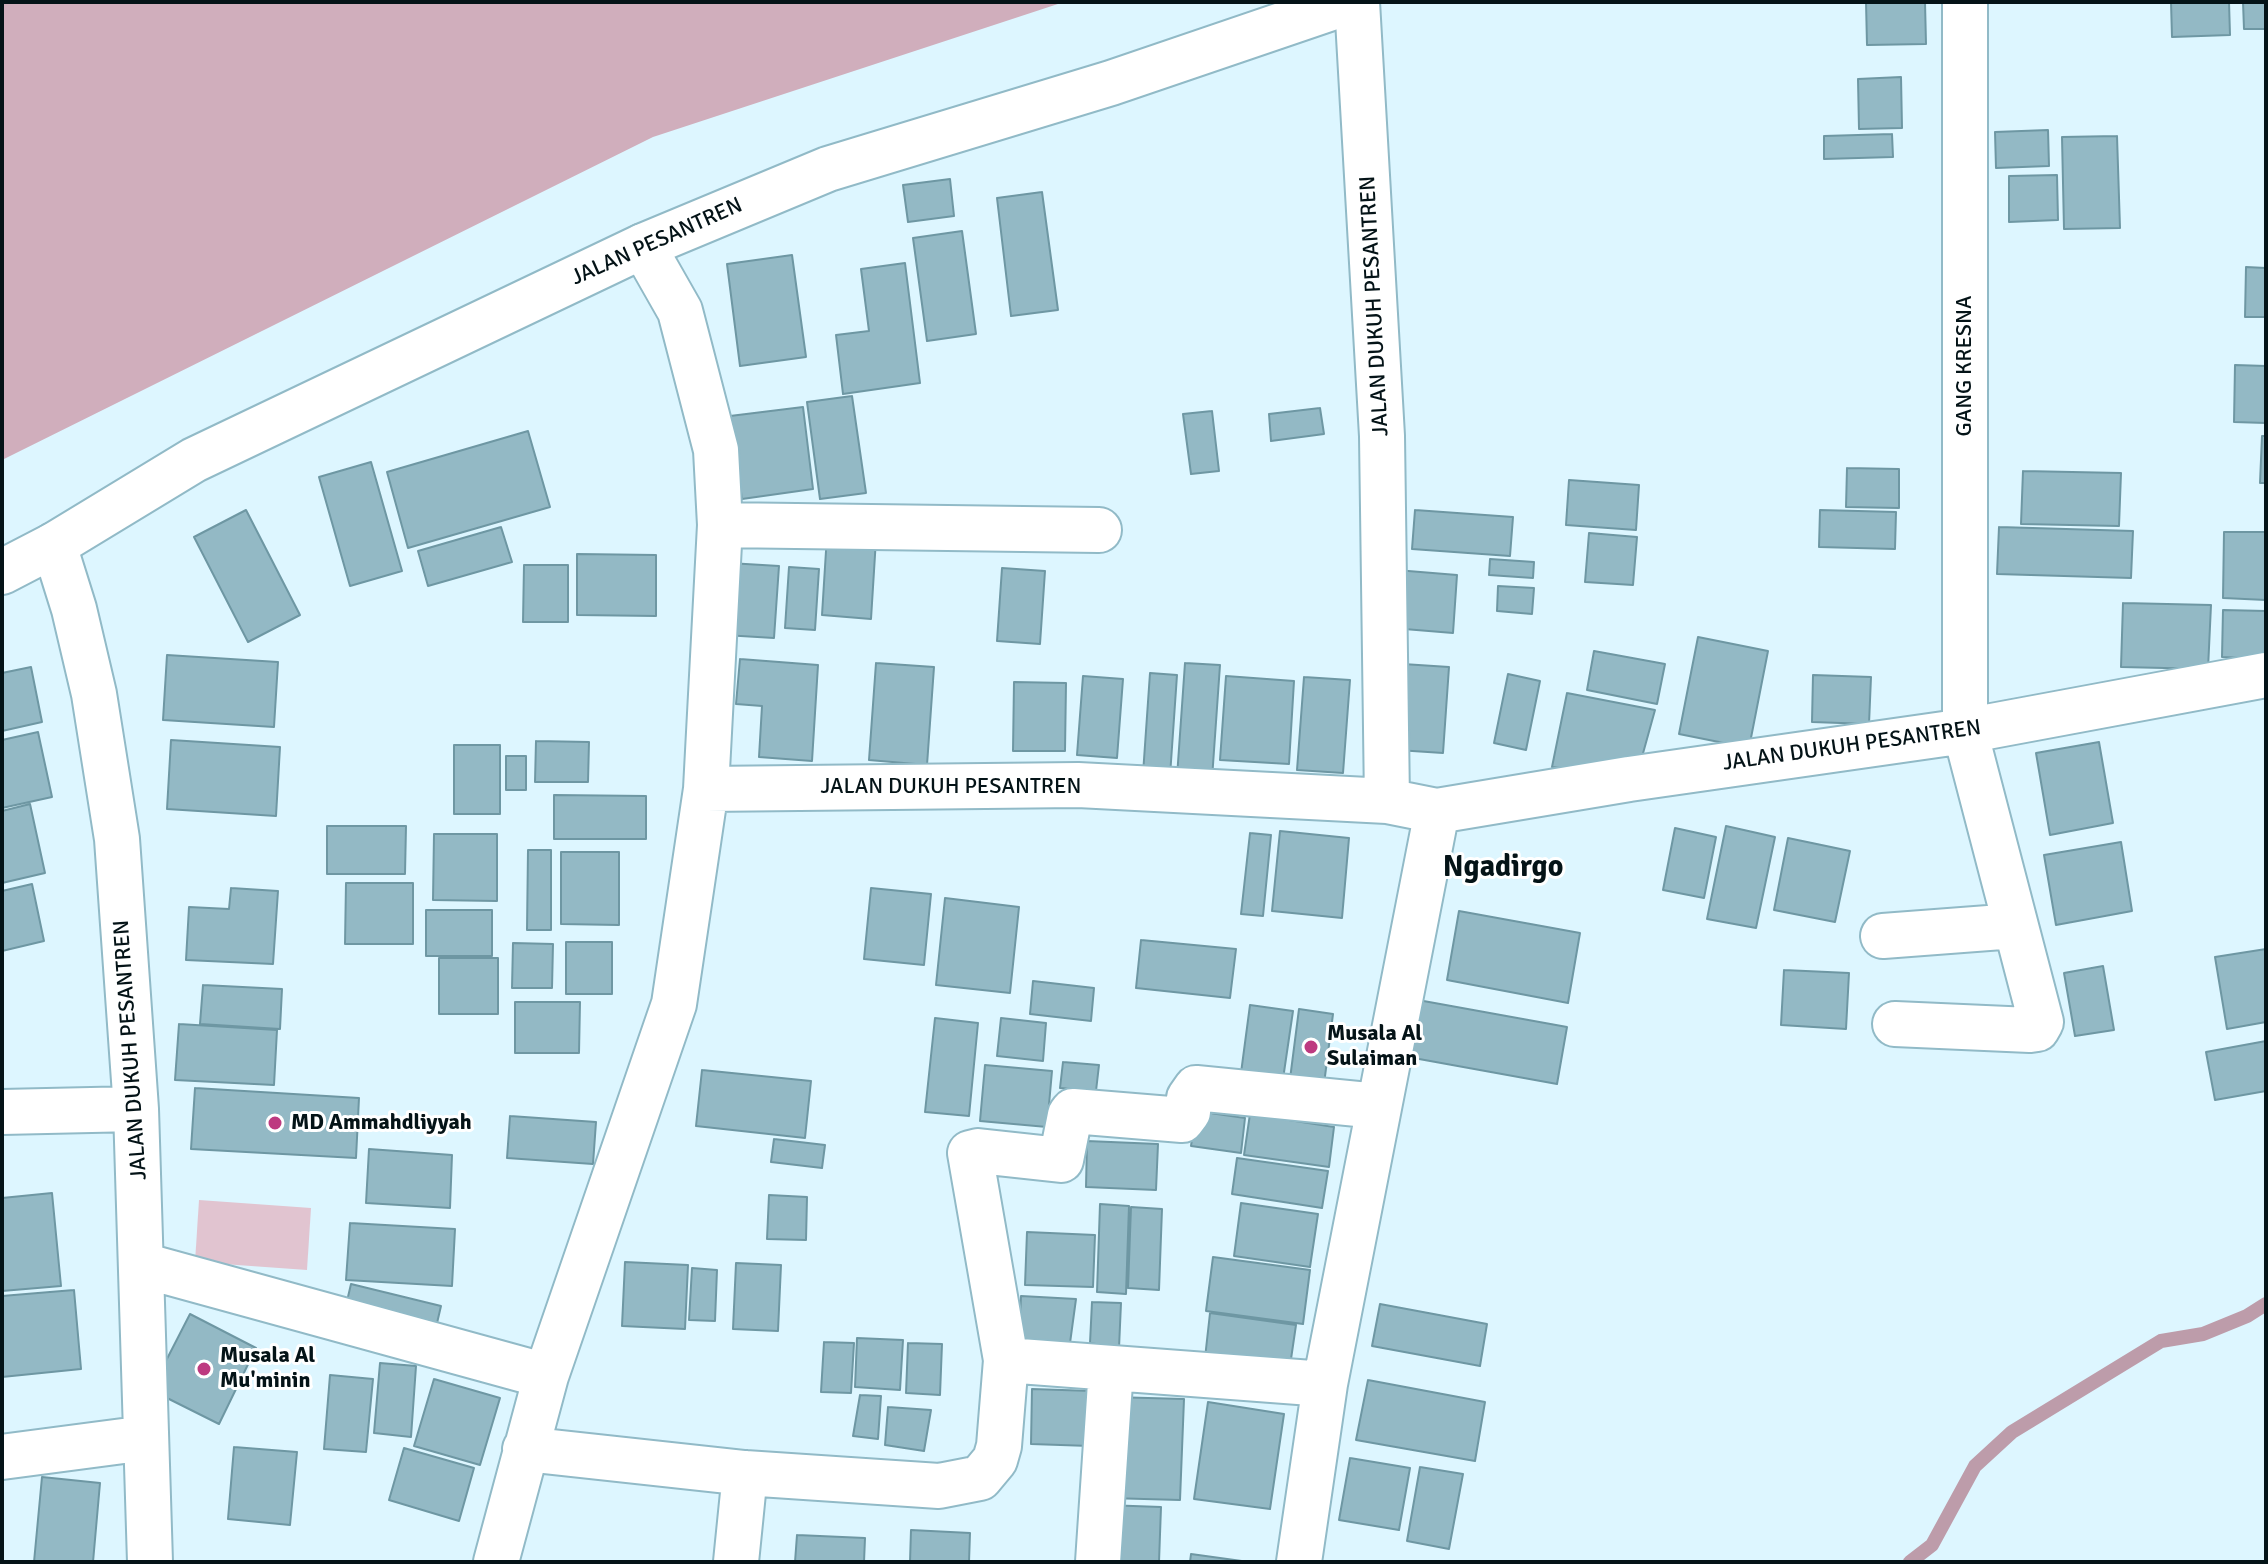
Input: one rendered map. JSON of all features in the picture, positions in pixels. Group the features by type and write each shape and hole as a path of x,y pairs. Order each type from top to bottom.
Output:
{"street":[{"name":"JALAN PESANTREN","path":"2,572 54,545 194,460 643,246 828,169 1111,83 1349,2"},
{"name":"JALAN DUKUH PESANTREN","path":"1357,2 1382,436 1387,801"},
{"name":"GANG KRESNA","path":"1895,1024 2037,1029 2041,1022 1965,731 1965,2"},
{"path":"496,1562 546,1376 674,1004 706,789 720,525 716,450 680,311 643,246"},
{"path":"720,525 1099,530"},
{"name":"JALAN DUKUH PESANTREN","path":"54,545 74,609 94,694 117,839 136,1109 150,1562"},
{"name":"JALAN DUKUH PESANTREN","path":"706,789 1078,785 1387,801 1437,811 1644,777 1965,731 2266,675"},
{"path":"1299,1562 1325,1384 1437,811"},
{"path":"1883,936 2015,926"},
{"path":"525,1449 745,1473 939,1486 980,1478 995,1460 999,1446 1006,1360 969,1155 973,1151 1061,1160 1073,1111 1182,1120 1188,1112 1189,1098 1196,1088 1378,1106"},
{"path":"2,1112 136,1109"},
{"path":"142,1265 546,1376"},
{"path":"1006,1360 1325,1384"},
{"path":"1098,1562 1111,1368"},
{"path":"2,1457 146,1438"},
{"path":"736,1562 745,1473"}],"shaded area":[{"path":"2,2 1064,2 653,137 2,460"},
{"path":"199,1200 311,1208 307,1270 195,1262"}],"building":[{"path":"1866,2 1925,2 1926,44 1867,45"},
{"path":"2171,2 2229,2 2230,35 2172,37"},
{"path":"2243,2 2266,2 2266,29 2244,29"},
{"path":"1901,77 1902,128 1859,129 1858,79"},
{"path":"2048,130 2049,166 1996,168 1995,132"},
{"path":"1892,134 1893,157 1824,159 1824,136"},
{"path":"2117,136 2120,228 2064,229 2062,137"},
{"path":"2057,175 2058,220 2009,222 2009,176"},
{"path":"950,179 954,216 908,222 903,185"},
{"path":"1042,192 1058,310 1011,316 997,198"},
{"path":"962,231 976,334 927,341 913,238"},
{"path":"792,255 806,357 740,366 727,264"},
{"path":"905,263 920,383 843,394 836,335 869,331 861,269"},
{"path":"2246,267 2266,268 2266,317 2245,317"},
{"path":"2235,365 2266,366 2266,423 2234,422"},
{"path":"852,396 866,493 820,499 807,402"},
{"path":"803,407 813,489 742,499 730,416"},
{"path":"1320,408 1324,434 1271,441 1269,414"},
{"path":"1212,411 1219,471 1191,474 1183,414"},
{"path":"528,431 550,507 408,548 387,472"},
{"path":"2262,436 2266,436 2266,483 2260,483"},
{"path":"371,462 402,571 350,586 319,477"},
{"path":"1847,468 1899,469 1899,508 1846,507"},
{"path":"2023,471 2121,473 2119,526 2021,524"},
{"path":"1569,480 1639,485 1636,530 1566,525"},
{"path":"246,510 300,615 248,642 194,537"},
{"path":"1415,510 1513,517 1510,556 1412,549"},
{"path":"1820,510 1896,512 1895,549 1819,547"},
{"path":"501,527 512,562 428,586 418,551"},
{"path":"1999,527 2133,531 2131,578 1997,574"},
{"path":"2224,532 2266,532 2266,600 2223,598"},
{"path":"1589,533 1637,537 1633,585 1585,582"},
{"path":"827,535 876,539 871,619 822,615"},
{"path":"577,554 656,555 656,616 577,615"},
{"path":"1490,559 1534,562 1533,578 1489,575"},
{"path":"729,563 779,566 774,638 724,635"},
{"path":"524,565 568,565 568,622 523,622"},
{"path":"789,567 819,569 815,630 785,628"},
{"path":"1002,568 1045,571 1040,644 997,641"},
{"path":"1396,570 1457,575 1453,633 1392,628"},
{"path":"1498,586 1534,588 1532,614 1497,611"},
{"path":"2123,603 2211,605 2208,669 2121,667"},
{"path":"2223,610 2266,611 2266,659 2222,657"},
{"path":"1698,637 1768,651 1749,748 1679,734"},
{"path":"1594,651 1665,664 1657,704 1587,690"},
{"path":"167,655 278,662 274,727 163,720"},
{"path":"740,659 818,665 812,761 759,757 762,706 736,704"},
{"path":"876,663 934,667 927,765 869,760"},
{"path":"1185,663 1220,665 1212,779 1177,777"},
{"path":"1403,664 1449,667 1443,753 1397,750"},
{"path":"31,667 42,722 2,731 2,673"},
{"path":"1150,673 1177,675 1170,776 1143,774"},
{"path":"1508,674 1540,681 1526,750 1494,743"},
{"path":"1813,675 1871,677 1869,724 1812,722"},
{"path":"1083,676 1123,679 1117,758 1077,755"},
{"path":"1226,676 1294,681 1289,764 1220,760"},
{"path":"1304,677 1350,680 1343,773 1297,770"},
{"path":"1014,682 1066,683 1065,751 1013,751"},
{"path":"1567,693 1655,710 1637,775 1552,767"},
{"path":"38,732 52,797 2,808 2,740"},
{"path":"171,740 280,747 276,816 167,809"},
{"path":"536,741 589,742 588,782 535,782"},
{"path":"2099,742 2113,823 2050,835 2036,753"},
{"path":"454,745 500,745 500,814 454,814"},
{"path":"506,756 526,756 526,790 506,790"},
{"path":"554,795 646,796 646,839 554,839"},
{"path":"30,804 45,873 2,883 2,811"},
{"path":"327,826 406,826 405,874 327,874"},
{"path":"1726,826 1775,837 1756,928 1707,919"},
{"path":"1675,828 1716,837 1704,898 1663,890"},
{"path":"1280,831 1349,838 1342,918 1272,911"},
{"path":"1250,833 1271,835 1263,916 1241,914"},
{"path":"434,834 497,834 497,901 433,900"},
{"path":"1788,838 1850,851 1835,922 1774,910"},
{"path":"2121,842 2132,911 2056,925 2044,855"},
{"path":"528,850 551,850 551,930 527,930"},
{"path":"561,852 619,852 619,925 561,924"},
{"path":"346,883 413,883 413,944 345,944"},
{"path":"32,884 44,941 2,951 2,891"},
{"path":"231,888 278,891 273,964 186,960 189,907 229,909"},
{"path":"871,888 931,894 924,965 864,959"},
{"path":"945,898 1019,907 1010,993 936,985"},
{"path":"426,910 492,910 492,956 426,956"},
{"path":"1459,911 1580,933 1568,1003 1447,980"},
{"path":"1141,940 1236,949 1230,998 1136,988"},
{"path":"566,942 612,942 612,994 566,994"},
{"path":"513,943 553,944 552,988 512,988"},
{"path":"2266,949 2266,1022 2227,1029 2215,957"},
{"path":"439,958 498,958 498,1014 439,1014"},
{"path":"2103,966 2114,1030 2075,1036 2064,973"},
{"path":"1784,970 1849,973 1846,1029 1781,1025"},
{"path":"1033,981 1094,988 1091,1021 1030,1014"},
{"path":"203,985 282,989 280,1029 200,1024"},
{"path":"1407,998 1567,1027 1557,1084 1397,1055"},
{"path":"515,1002 580,1002 579,1053 515,1053"},
{"path":"1250,1005 1293,1011 1283,1079 1241,1073"},
{"name":"Musala Al Sulaiman","path":"1299,1009 1333,1014 1324,1084 1290,1079"},
{"path":"935,1018 978,1023 969,1116 925,1112"},
{"path":"1001,1018 1046,1023 1043,1061 997,1056"},
{"path":"179,1024 277,1030 274,1085 175,1080"},
{"path":"2266,1041 2266,1091 2215,1100 2206,1052"},
{"path":"1063,1062 1099,1065 1096,1091 1060,1088"},
{"path":"985,1065 1052,1071 1047,1127 980,1121"},
{"path":"702,1070 811,1081 805,1138 696,1126"},
{"name":"MD Ammahdliyyah","path":"195,1088 359,1098 356,1158 191,1149"},
{"path":"1196,1111 1245,1118 1241,1153 1191,1146"},
{"path":"1250,1114 1334,1127 1329,1167 1244,1155"},
{"path":"510,1116 596,1122 593,1164 507,1158"},
{"path":"774,1139 825,1145 822,1168 771,1162"},
{"path":"1087,1141 1158,1144 1156,1190 1086,1187"},
{"path":"369,1149 452,1155 450,1208 366,1203"},
{"path":"1237,1158 1328,1171 1322,1208 1232,1194"},
{"path":"52,1193 61,1286 2,1291 2,1198"},
{"path":"769,1195 807,1197 806,1240 767,1239"},
{"path":"1241,1203 1318,1214 1310,1267 1234,1256"},
{"path":"1100,1204 1129,1206 1126,1294 1097,1292"},
{"path":"1131,1207 1162,1209 1159,1290 1128,1288"},
{"path":"350,1223 455,1229 452,1286 346,1280"},
{"path":"1027,1232 1095,1235 1093,1287 1025,1285"},
{"path":"1213,1257 1310,1270 1303,1324 1206,1311"},
{"path":"625,1262 688,1265 685,1329 622,1326"},
{"path":"736,1263 781,1265 778,1331 733,1329"},
{"path":"692,1268 717,1270 715,1321 689,1320"},
{"path":"351,1284 441,1306 434,1336 344,1314"},
{"path":"74,1290 81,1369 2,1377 2,1296"},
{"path":"1021,1296 1076,1299 1070,1343 1019,1343"},
{"path":"1092,1302 1121,1303 1119,1348 1090,1343"},
{"path":"1380,1304 1487,1324 1480,1366 1372,1346"},
{"path":"1210,1313 1296,1325 1291,1359 1205,1358"},
{"name":"Musala Al Mu'minin","path":"190,1314 256,1348 219,1424 151,1390"},
{"path":"857,1338 903,1340 900,1390 855,1387"},
{"path":"824,1342 854,1343 851,1393 821,1392"},
{"path":"908,1343 942,1344 940,1395 906,1393"},
{"path":"380,1363 416,1366 411,1437 374,1433"},
{"path":"330,1375 373,1379 366,1452 324,1449"},
{"path":"434,1379 500,1398 480,1465 414,1446"},
{"path":"1368,1380 1485,1402 1475,1461 1356,1440"},
{"path":"1032,1389 1092,1391 1090,1446 1031,1444"},
{"path":"860,1395 881,1396 878,1439 853,1436"},
{"path":"1112,1397 1184,1399 1180,1500 1108,1498"},
{"path":"1208,1402 1284,1414 1270,1509 1194,1499"},
{"path":"888,1407 931,1410 924,1451 885,1445"},
{"path":"234,1447 297,1452 290,1525 228,1519"},
{"path":"404,1448 474,1468 459,1521 389,1500"},
{"path":"1350,1458 1410,1468 1399,1530 1339,1520"},
{"path":"1420,1467 1463,1474 1449,1549 1407,1541"},
{"path":"42,1477 100,1483 93,1562 34,1562"},
{"path":"1105,1505 1161,1507 1159,1562 1103,1562"},
{"path":"911,1530 970,1533 969,1562 910,1562"},
{"path":"797,1535 865,1538 864,1562 795,1562"},
{"path":"1191,1554 1249,1562 1190,1562"}],"waterway":[{"path":"1910,1562 1932,1545 1975,1466 2012,1432 2161,1341 2203,1334 2247,1316 2266,1304"}],"place":[{"name":"Musala Al Sulaiman","path":"1311,1047"},
{"name":"MD Ammahdliyyah","path":"275,1123"},
{"name":"Musala Al Mu'minin","path":"204,1369"}],"district":[{"name":"Ngadirgo","path":"1503,868"}]}
